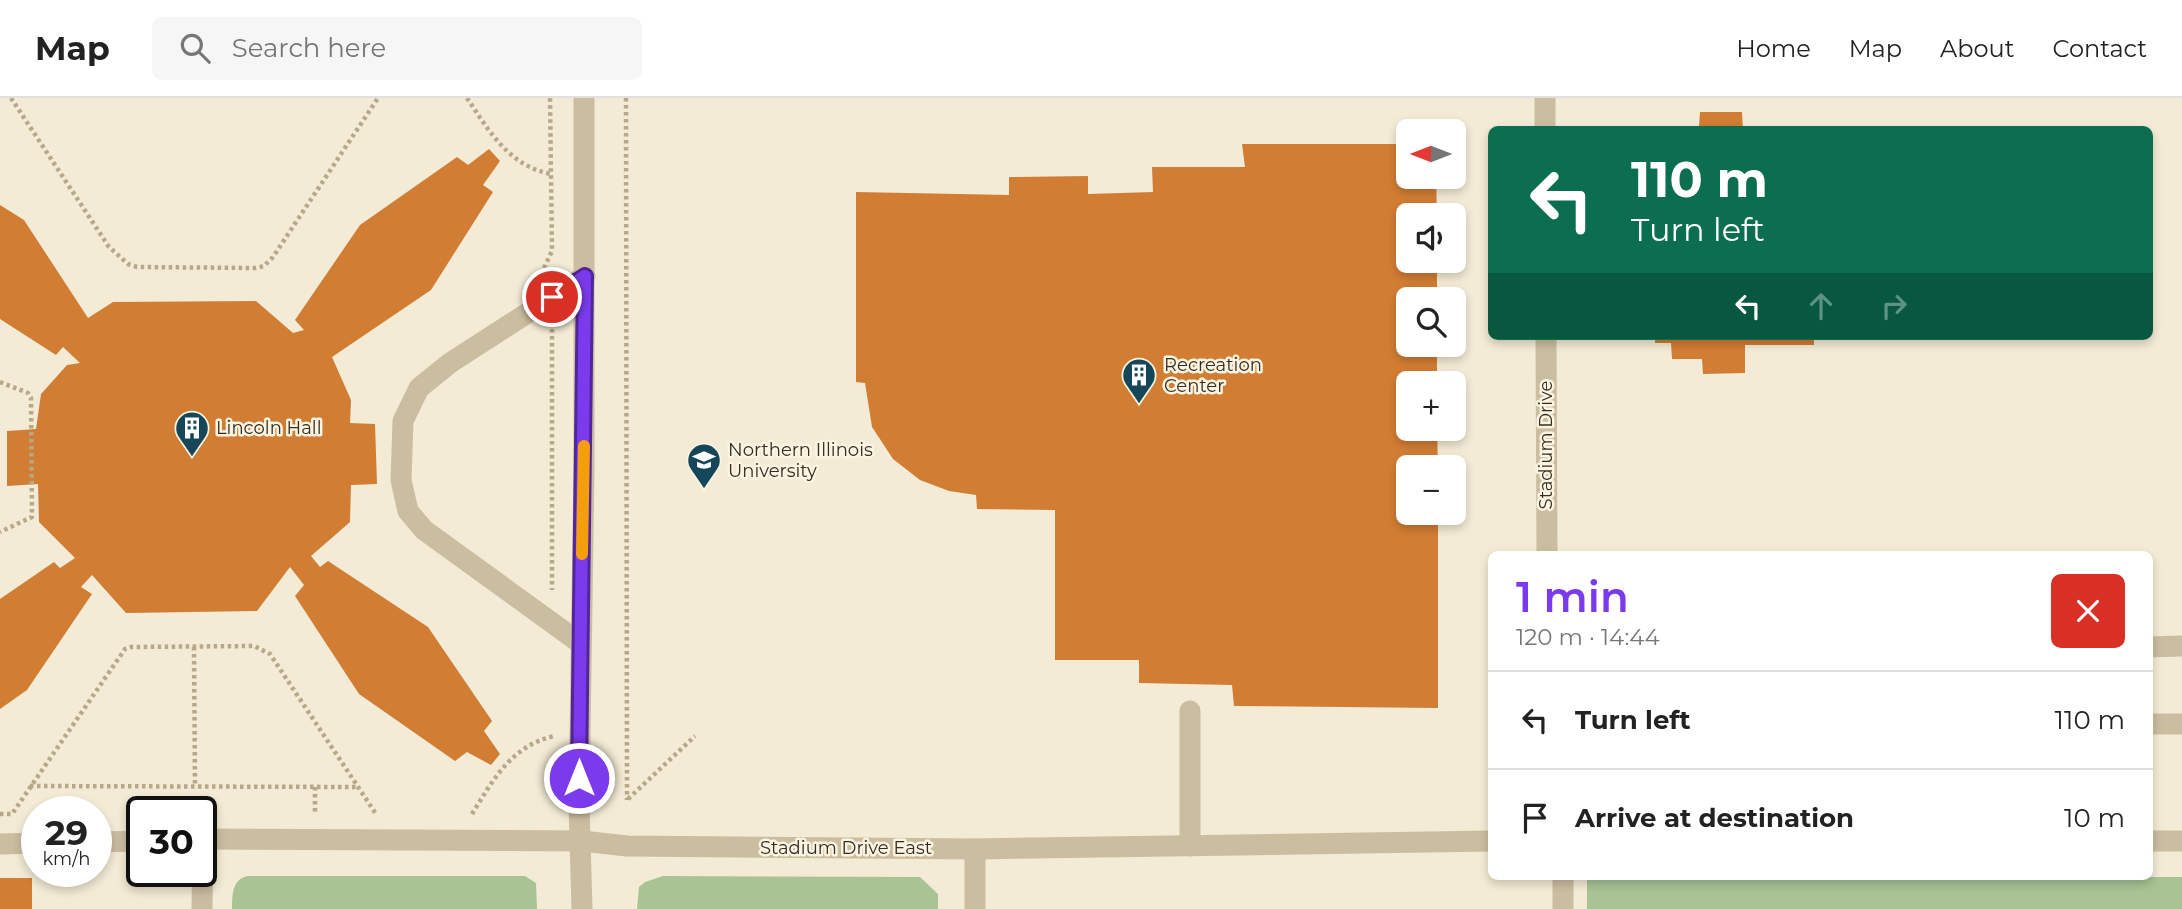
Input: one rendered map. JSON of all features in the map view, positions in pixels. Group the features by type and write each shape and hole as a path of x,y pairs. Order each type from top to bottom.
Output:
{"street":[{"path":"582,909 579,804 585,276 584,98"},
{"path":"1545,98 1545,126"},
{"path":"580,643 424,530 408,512 401,480 403,421 419,388 450,363 585,276"},
{"name":"Stadium Drive","path":"1546,340 1547,551"},
{"path":"2153,647 2182,646"},
{"path":"1190,711 1190,846"},
{"path":"2153,724 2182,724"},
{"name":"Stadium Drive East","path":"217,839 582,841 627,846 975,849 1488,841"},
{"path":"2153,841 2182,841"},
{"path":"0,844 21,843"},
{"path":"975,849 975,909"},
{"path":"1563,880 1563,909"},
{"path":"202,887 202,909"}],"path":[{"path":"10,98 109,247 128,264 137,267 229,268 264,266 273,257 378,98"},
{"path":"467,98 495,141 509,155 537,172 551,174"},
{"path":"550,98 553,624"},
{"path":"626,98 627,800 695,736"},
{"path":"534,275 546,267 552,251"},
{"path":"0,382 28,393 31,398 32,517 0,532"},
{"path":"0,814 12,814 125,649 254,646 270,654 377,814 365,814"},
{"path":"194,647 195,786"},
{"path":"555,723 555,747"},
{"path":"472,814 500,768 508,760 538,741 555,736"},
{"path":"30,786 359,786"},
{"path":"315,786 315,814 327,814"},
{"path":"458,814 484,814"}],"green space":[{"path":"247,876 525,876 536,883 537,909 232,909 236,885"},
{"path":"663,876 920,877 938,894 938,909 637,909 639,887"},
{"path":"2153,877 2182,877 2182,909 1587,909 1587,880 2153,880"}],"building":[{"path":"1700,112 1742,112 1743,126 1699,126"},
{"name":"Recreation Center","path":"1242,144 1396,144 1396,189 1436,189 1437,203 1396,203 1396,273 1437,273 1437,287 1396,287 1396,357 1437,357 1437,371 1396,371 1396,441 1437,441 1438,455 1396,455 1396,525 1438,525 1438,708 1234,706 1232,685 1139,683 1139,660 1055,660 1055,510 977,509 976,495 949,491 920,480 893,459 872,427 865,383 856,382 856,192 1009,195 1009,177 1088,176 1088,194 1153,192 1152,167 1245,167"},
{"name":"Lincoln Hall","path":"489,149 500,161 483,185 493,192 431,290 332,357 351,400 350,423 375,424 377,484 351,485 350,522 311,556 320,567 328,561 428,627 492,721 484,731 500,754 491,765 467,752 455,761 359,694 295,596 304,585 290,567 257,611 126,613 92,575 81,587 92,594 27,690 0,709 0,599 54,562 60,568 75,558 39,522 38,484 7,486 7,431 36,429 41,394 67,365 80,363 63,347 56,355 0,319 0,205 24,220 88,318 113,302 256,301 293,333 304,330 295,320 360,225 457,157 468,165"},
{"path":"1655,340 1814,340 1814,345 1745,345 1745,373 1703,374 1702,359 1672,359 1671,343 1655,343"},
{"path":"0,878 21,878 21,887 32,887 32,909 0,909"}],"slow traffic":[{"path":"582,554 584,446"}],"place":[{"name":"Recreation Center","path":"1139,405"},
{"name":"Lincoln Hall","path":"192,458"},
{"name":"Northern Illinois University","path":"704,490"}],"route":[{"path":"552,297 585,276 579,778"}]}
